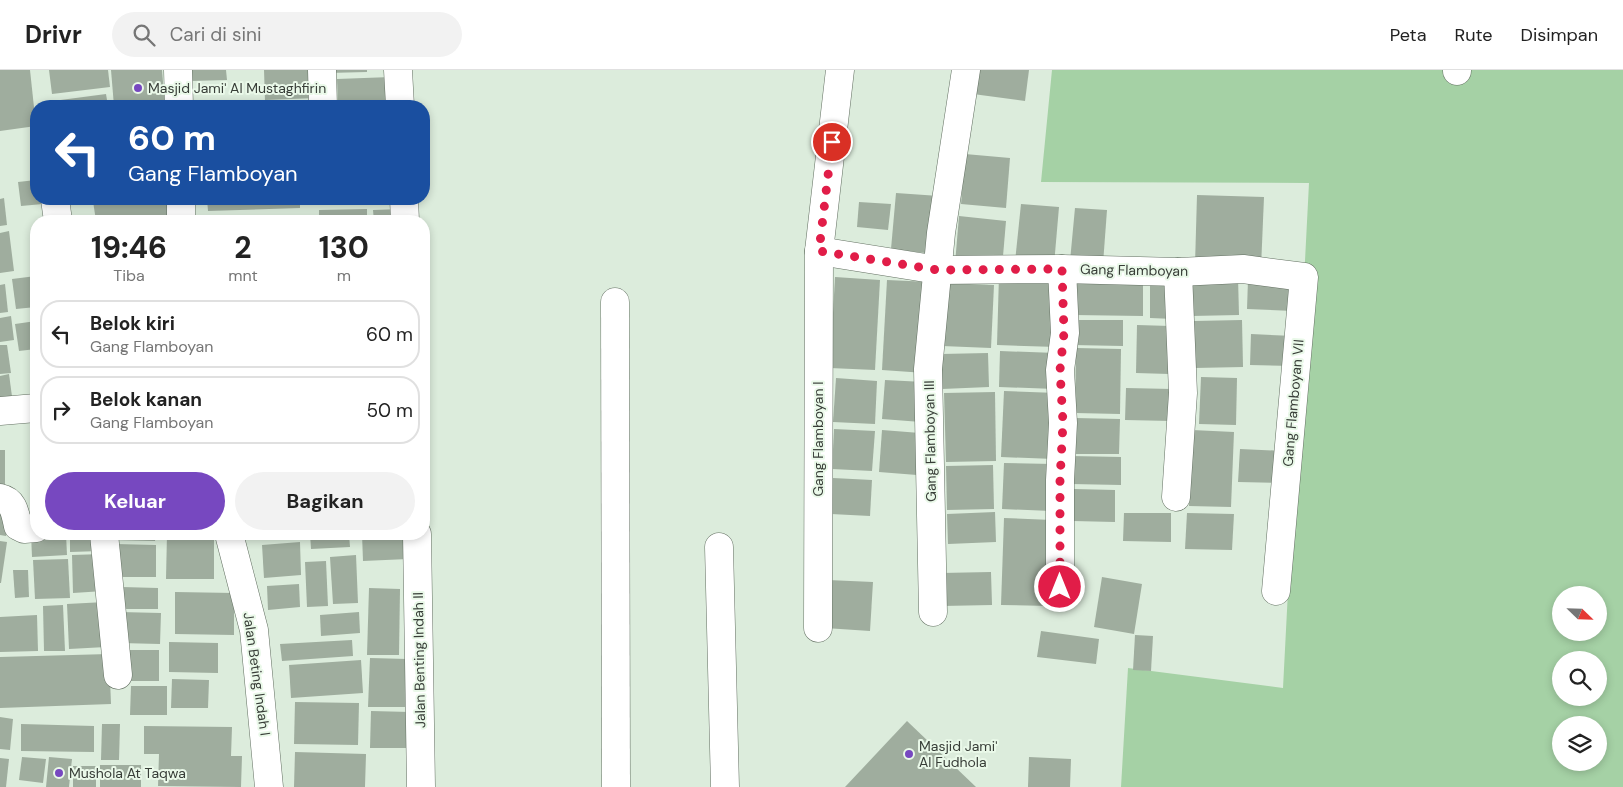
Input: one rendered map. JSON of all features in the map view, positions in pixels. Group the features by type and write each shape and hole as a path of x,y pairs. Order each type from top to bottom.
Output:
{"street":[{"path":"178,70 178,100"},
{"path":"322,70 323,100"},
{"path":"398,70 400,100"},
{"path":"819,251 840,70"},
{"name":"Gang Flamboyan III","path":"933,612 928,369 938,270 966,70"},
{"name":"Gang Flamboyan","path":"819,251 938,270 1062,269 1178,272 1243,269"},
{"name":"Gang Flamboyan I","path":"818,628 819,251"},
{"path":"1060,587 1060,480 1063,423 1060,370 1064,333 1062,269"},
{"name":"Gang Flamboyan VII","path":"1243,269 1304,277 1276,590"},
{"path":"1176,497 1183,393 1178,272"},
{"path":"615,302 616,787"},
{"path":"0,411 30,408"},
{"path":"0,498 7,500 12,505 18,526 24,529 30,528"},
{"path":"105,540 118,675"},
{"name":"Jalan Beting Indah I","path":"231,540 254,630 269,787"},
{"name":"Jalan Benting Indah II","path":"417,540 421,787"},
{"path":"719,547 725,787"}],"green space":[{"path":"1052,70 1623,70 1623,787 1121,787 1128,668 1283,688 1309,183 1041,182"}],"building":[{"path":"0,70 30,70 33,100 30,100 30,127 0,131"},
{"path":"49,70 108,70 110,87 52,94"},
{"name":"Masjid Jami' Al Mustaghfirin","path":"111,70 162,70 164,100 114,100"},
{"path":"190,70 226,70 227,80 191,81"},
{"path":"264,70 316,70 317,98 265,100"},
{"path":"327,70 367,70 367,72 327,73"},
{"path":"976,70 1029,70 1025,101 973,94"},
{"path":"391,77 391,100 338,100 337,79"},
{"path":"106,94 107,100 61,100"},
{"path":"965,154 1010,158 1006,208 961,204"},
{"path":"30,181 30,205 32,205 21,206 18,182"},
{"path":"896,193 939,196 934,254 891,249"},
{"path":"1197,195 1264,197 1261,268 1195,265"},
{"path":"4,198 7,225 0,226 0,199"},
{"path":"859,202 891,204 888,230 857,227"},
{"path":"1021,204 1059,207 1054,265 1015,262"},
{"path":"94,205 168,205 169,215 95,215"},
{"path":"208,205 300,205 300,208 208,211"},
{"path":"1075,208 1107,210 1103,264 1070,261"},
{"path":"367,209 367,215 319,215 319,210"},
{"path":"401,209 401,215 373,215 373,210"},
{"path":"959,216 1006,221 1002,268 955,264"},
{"path":"9,231 14,271 0,273 0,233"},
{"path":"999,275 1059,277 1057,347 997,345"},
{"path":"30,277 30,308 16,309 12,279"},
{"path":"835,277 880,280 875,370 830,368"},
{"path":"1191,277 1238,277 1239,315 1191,316"},
{"path":"1075,279 1143,280 1143,316 1074,315"},
{"path":"887,280 931,282 925,373 882,370"},
{"path":"1248,280 1295,281 1294,311 1247,309"},
{"path":"1150,281 1175,281 1174,319 1150,318"},
{"path":"944,283 994,285 991,348 942,346"},
{"path":"5,284 8,312 0,313 0,285"},
{"path":"11,316 14,340 0,342 0,318"},
{"path":"1072,320 1123,320 1123,346 1072,345"},
{"path":"1242,320 1243,367 1194,368 1194,321"},
{"path":"30,322 30,350 19,351 15,324"},
{"path":"1137,325 1170,326 1169,374 1136,373"},
{"path":"1251,334 1294,336 1293,366 1250,365"},
{"path":"0,345 7,345 11,373 0,374"},
{"path":"1076,348 1121,349 1120,414 1075,413"},
{"path":"1000,351 1056,353 1055,389 999,387"},
{"path":"988,353 989,387 942,389 941,354"},
{"path":"9,374 13,404 0,405 0,376"},
{"path":"1201,377 1237,378 1236,425 1199,424"},
{"path":"836,378 877,381 875,424 833,422"},
{"path":"885,380 924,382 921,422 882,419"},
{"path":"1126,388 1172,389 1172,421 1125,420"},
{"path":"1004,391 1057,393 1054,459 1001,457"},
{"path":"995,392 996,461 946,462 944,393"},
{"path":"1075,418 1120,419 1119,454 1074,454"},
{"path":"834,429 875,431 872,471 832,469"},
{"path":"882,430 920,433 917,475 879,472"},
{"path":"1192,430 1234,432 1231,507 1189,506"},
{"path":"1240,449 1286,451 1285,483 1238,482"},
{"path":"0,450 5,450 5,493 0,493"},
{"path":"1071,456 1121,457 1121,485 1071,484"},
{"path":"1004,463 1053,464 1051,511 1002,509"},
{"path":"993,465 994,509 947,510 946,466"},
{"path":"833,478 872,480 870,516 831,514"},
{"path":"1074,489 1115,490 1115,522 1073,521"},
{"path":"0,505 10,506 6,536 0,535"},
{"path":"995,512 996,542 948,544 947,514"},
{"path":"1124,513 1171,513 1171,542 1123,541"},
{"path":"1187,513 1234,514 1232,550 1185,549"},
{"path":"1004,518 1052,520 1049,606 1001,605"},
{"path":"31,540 66,540 67,555 32,557"},
{"path":"70,540 100,540 101,551 70,552"},
{"path":"112,540 155,540 155,541"},
{"path":"167,540 214,540 214,579 166,579"},
{"path":"310,540 349,540 350,547 311,549"},
{"path":"362,540 407,540 408,559 363,561"},
{"path":"0,541 7,542 1,583 0,583"},
{"path":"300,542 301,575 264,578 262,545"},
{"path":"115,544 156,545 156,577 114,577"},
{"path":"103,554 104,591 73,593 72,555"},
{"path":"356,555 358,603 333,604 330,557"},
{"path":"68,559 70,598 35,599 33,560"},
{"path":"326,561 328,606 307,607 305,562"},
{"path":"13,570 28,570 29,597 15,598"},
{"path":"991,572 992,605 942,606 941,573"},
{"path":"1102,577 1142,584 1134,634 1094,627"},
{"path":"828,580 873,582 870,631 825,628"},
{"path":"299,584 300,607 268,610 267,586"},
{"path":"122,587 158,588 158,609 122,609"},
{"path":"369,588 400,589 399,655 367,655"},
{"path":"175,592 234,593 234,635 175,634"},
{"path":"105,602 106,647 69,649 67,604"},
{"path":"63,605 65,651 44,651 43,606"},
{"path":"120,612 161,613 160,644 120,643"},
{"path":"359,612 360,633 321,636 320,615"},
{"path":"37,615 38,651 0,652 0,617"},
{"path":"1041,631 1099,639 1096,664 1037,657"},
{"path":"1135,635 1153,636 1151,671 1133,670"},
{"path":"352,640 353,656 282,661 280,644"},
{"path":"169,642 218,643 218,673 169,672"},
{"path":"128,650 159,650 159,681 127,681"},
{"path":"109,654 111,704 0,708 0,657"},
{"path":"370,658 407,659 405,707 368,707"},
{"path":"361,660 363,693 291,698 289,665"},
{"path":"172,679 209,680 208,708 171,708"},
{"path":"131,686 167,686 167,715 130,715"},
{"path":"295,702 359,703 358,745 294,744"},
{"path":"371,711 410,712 410,748 370,748"},
{"path":"0,717 13,719 10,750 0,749"},
{"name":"Masjid Jami' Al Fudhola","path":"907,721 976,787 845,787"},
{"path":"21,724 94,726 94,752 21,751"},
{"path":"102,724 120,724 119,760 101,760"},
{"path":"144,726 232,727 231,756 242,756 241,787 158,786 159,754 144,754"},
{"path":"295,752 366,754 365,787 294,787"},
{"path":"22,757 46,759 43,783 19,780"},
{"name":"Mushola At Taqwa","path":"49,757 72,759 69,787 46,787"},
{"path":"1029,757 1071,759 1070,787 1028,787"},
{"path":"0,758 9,759 6,787 0,787"},
{"path":"100,765 141,765 141,787 100,787"},
{"path":"73,766 96,766 96,787 73,787"}],"place":[{"name":"Masjid Jami' Al Mustaghfirin","path":"138,88"},
{"name":"Masjid Jami' Al Fudhola","path":"909,754"},
{"name":"Mushola At Taqwa","path":"59,773"}],"route":[{"path":"832,142 819,251 938,270 1062,269 1064,333 1060,370 1063,423 1060,480 1060,587"}]}
